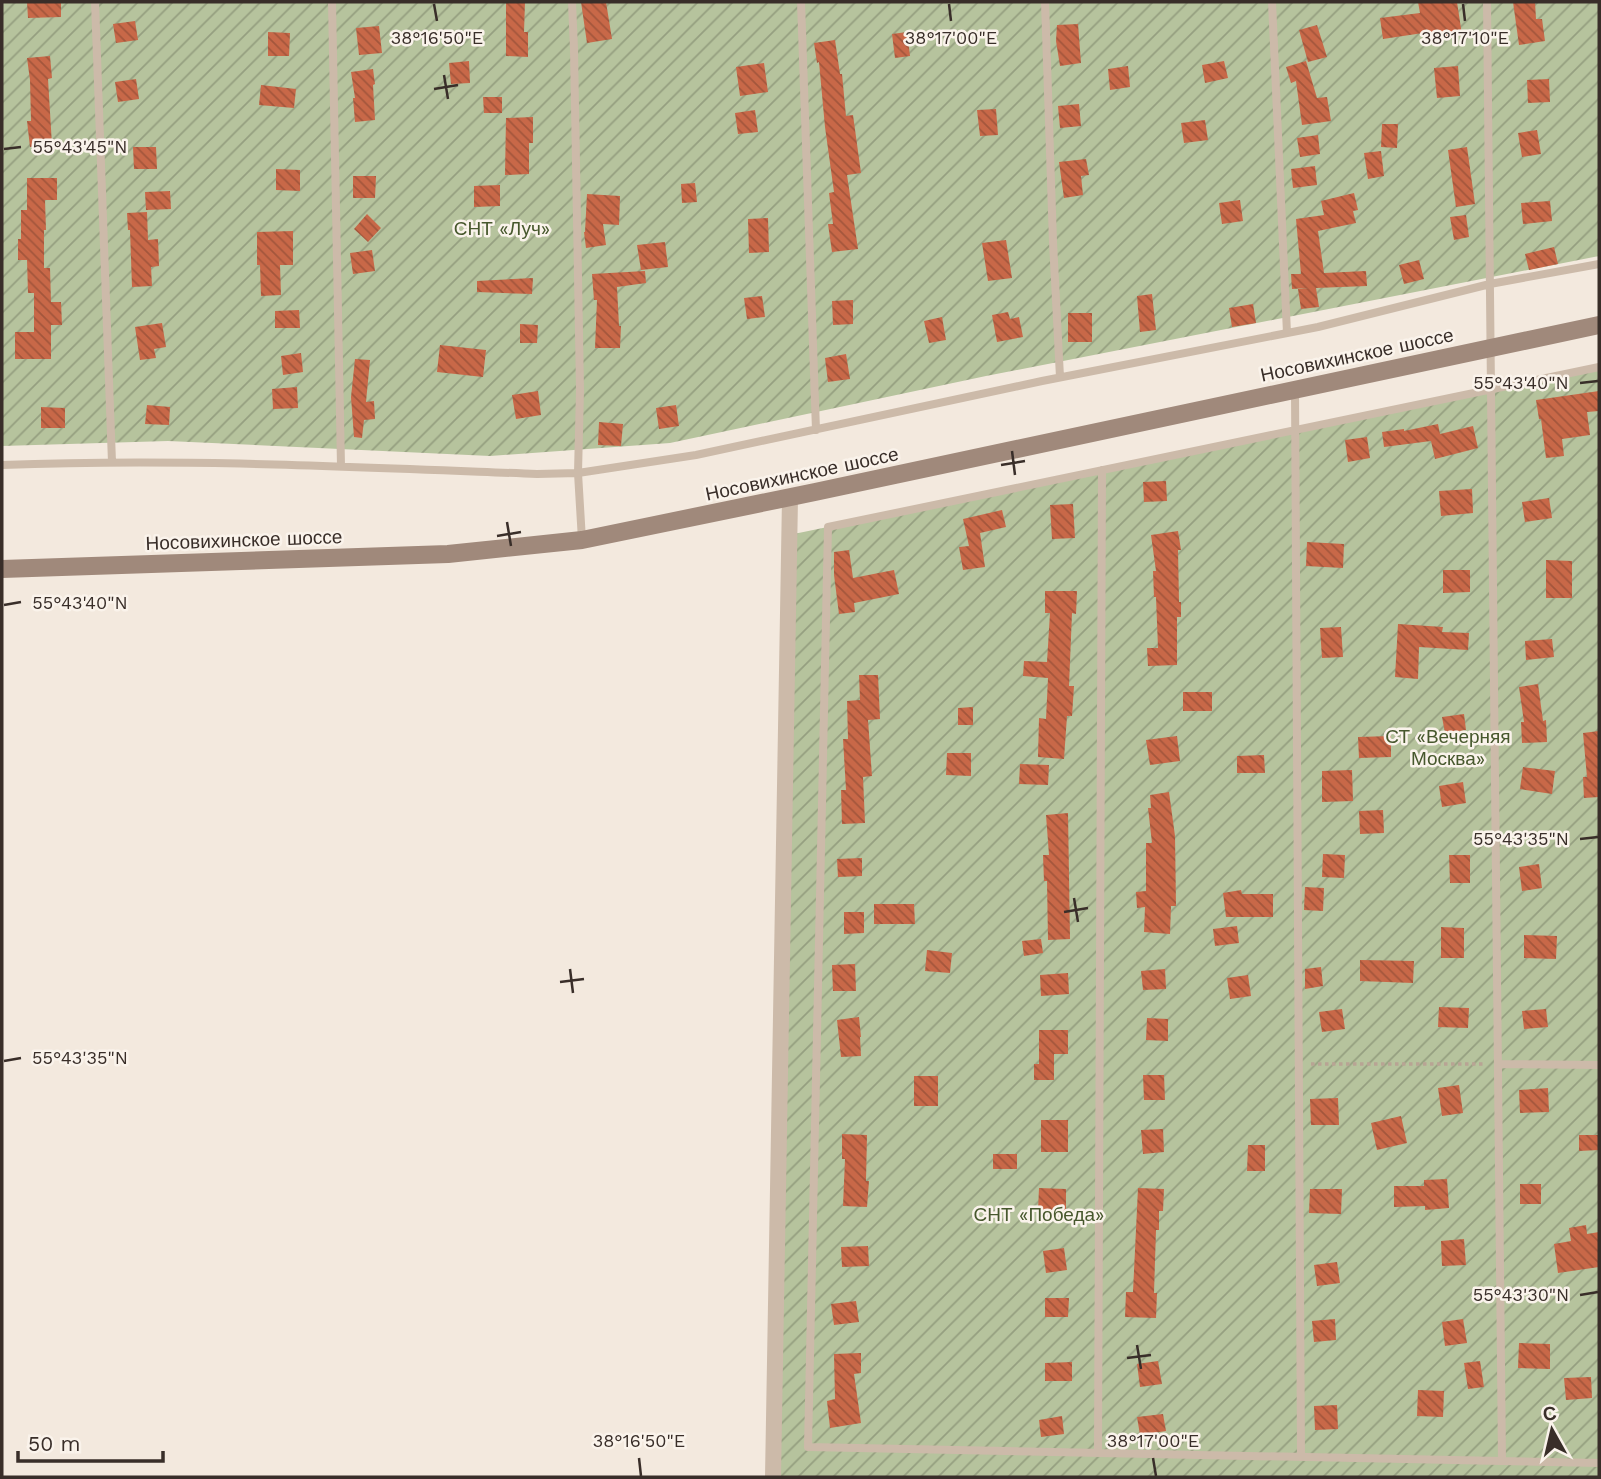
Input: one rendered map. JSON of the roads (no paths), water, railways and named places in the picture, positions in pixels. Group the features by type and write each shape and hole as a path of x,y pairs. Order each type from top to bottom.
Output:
{"main road":[{"name":"Носовихинское шоссе","path":"2,569 447,554 582,540 1599,325"}],"street":[{"path":"773,1477 790,498"}],"lane":[{"path":"95,2 111,462"},
{"path":"332,2 341,466"},
{"path":"572,2 580,390 578,472 582,540"},
{"path":"801,2 816,430"},
{"path":"1045,2 1060,377"},
{"path":"1272,2 1287,332"},
{"path":"1487,2 1502,1461"},
{"path":"2,465 111,462 341,466 537,474 578,472 696,455 1060,377 1331,323 1490,284 1599,264"},
{"path":"1599,367 828,527 808,1447 1599,1463"},
{"path":"1295,390 1301,1457"},
{"path":"1098,1453 1102,470"},
{"path":"1498,1065 1599,1065"}],"park label":[{"name":"СНТ «Луч»","path":"502,228"},
{"name":"СТ «Вечерняя Москва»","path":"1448,747"},
{"name":"СНТ «Победа»","path":"1039,1214"}]}
